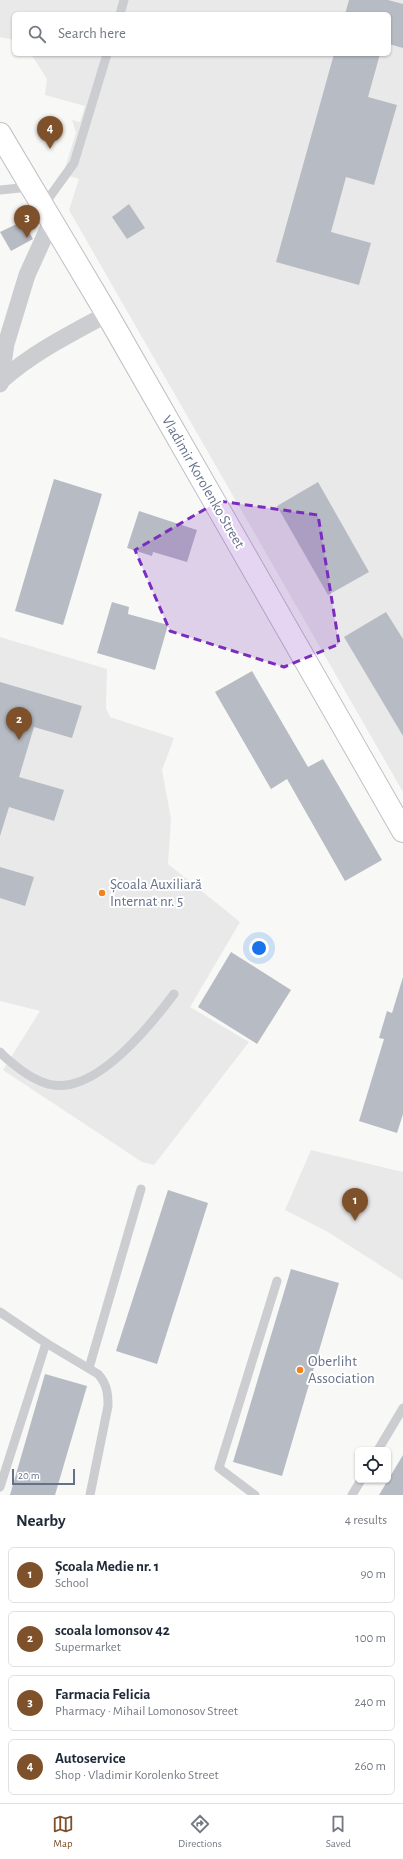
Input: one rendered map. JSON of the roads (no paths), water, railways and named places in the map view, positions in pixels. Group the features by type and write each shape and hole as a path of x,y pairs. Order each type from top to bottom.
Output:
{"main road":[{"name":"Vladimir Korolenko Street","path":"0,134 107,314 403,831"}],"street":[{"path":"1,383 6,344 48,213"},
{"path":"1,383 17,367 60,338 107,314"}],"lane":[{"path":"121,12 124,0"},
{"path":"48,213 74,163 106,56"},
{"path":"0,190 32,187"},
{"path":"0,1052 32,1078 49,1085 70,1084 98,1073 130,1047 154,1021 174,994"},
{"path":"89,1368 141,1189"},
{"path":"255,1495 220,1468 277,1281"},
{"path":"0,1312 46,1344 89,1368 98,1374 104,1381 108,1393 108,1406 90,1495"},
{"path":"0,1486 46,1344"},
{"path":"380,1447 403,1408"},
{"path":"352,1495 359,1483"}],"place":[{"name":"Autoservice","path":"50,149"},
{"name":"Farmacia Felicia","path":"27,238"},
{"name":"scoala lomonsov 42","path":"19,740"},
{"name":"Școala Auxiliară Internat nr. 5","path":"102,893"},
{"name":"Școala Medie nr. 1","path":"355,1221"},
{"name":"Oberliht Association","path":"300,1370"}]}
